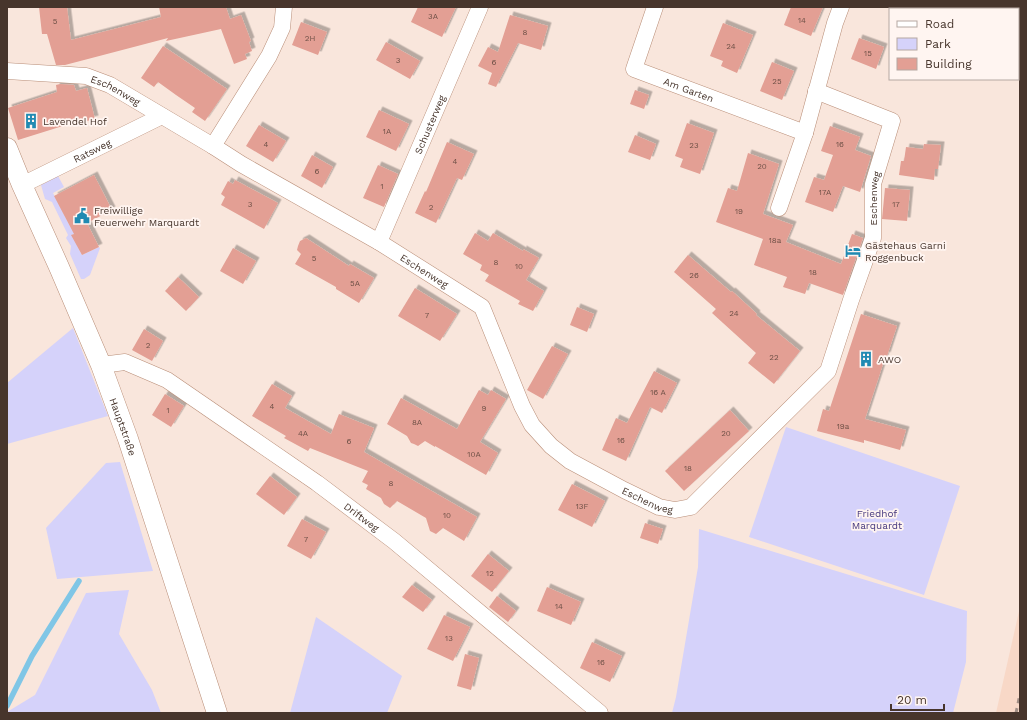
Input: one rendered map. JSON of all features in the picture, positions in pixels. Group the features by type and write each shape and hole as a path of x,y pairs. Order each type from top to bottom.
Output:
{"street":[{"path":"213,146 269,56 282,28 284,7"},
{"name":"Schusterweg","path":"379,242 480,7"},
{"name":"Am Garten","path":"655,7 634,70 805,133"},
{"path":"779,208 805,133 835,22 841,7"},
{"name":"Eschenweg","path":"7,71 86,76 110,85 241,164 379,242 482,307 522,406 532,425 551,446 570,461 624,490 660,508 675,510 691,507 828,371 873,238 873,184 892,121 816,91"},
{"name":"Ratsweg","path":"22,185 162,116"},
{"name":"Hauptstraße","path":"7,148 101,365 128,439 217,713"},
{"name":"Driftweg","path":"101,365 125,362 167,380 317,483 394,541 600,713"}],"shaded area":[{"path":"1020,607 1020,713 996,713"}],"green space":[{"path":"58,176 64,187 53,193 72,230 77,232 72,235 82,255 99,247 100,248 90,275 84,279 81,279 70,254 71,246 66,238 68,235 52,202 45,199 41,185"},
{"path":"73,328 108,416 7,444 7,383"},
{"name":"Friedhof Marquardt","path":"786,427 960,486 924,595 749,537"},
{"path":"120,462 153,571 57,579 46,528 106,463"},
{"path":"699,529 967,611 966,662 953,713 672,713 698,567"},
{"path":"129,590 119,634 152,690 161,713 7,713 35,695 86,593"},
{"path":"316,617 402,676 387,713 290,713"}],"building":[{"path":"39,7 67,7 71,40 161,17 159,7 226,7 230,19 241,15 251,41 249,42 252,51 245,54 247,59 234,64 221,29 166,41 168,38 65,65 56,65 47,34 42,34"},
{"path":"418,7 456,7 442,37 411,22"},
{"path":"791,7 823,7 811,36 784,25"},
{"path":"510,15 548,26 541,50 518,43 496,87 488,84 492,73 478,66 488,47 498,52"},
{"path":"301,22 327,32 318,55 292,45"},
{"path":"723,23 753,35 737,73 721,66 723,61 710,56"},
{"path":"859,38 884,47 876,69 851,59"},
{"path":"386,42 420,61 410,79 376,60"},
{"path":"163,46 227,89 205,121 192,112 195,108 158,82 154,87 141,78"},
{"path":"772,62 794,71 782,100 760,91"},
{"path":"56,85 74,85 76,91 87,88 95,119 66,125 18,140 8,108 57,92"},
{"path":"635,90 649,95 644,109 630,104"},
{"path":"379,110 409,124 396,151 366,137"},
{"path":"687,123 714,133 700,174 680,167 683,159 675,156"},
{"path":"259,125 286,141 273,162 246,146"},
{"path":"830,126 860,137 855,150 871,156 860,192 843,186 833,212 805,202 814,177 824,180 833,155 821,151"},
{"path":"635,135 656,144 650,160 628,152"},
{"path":"447,142 474,154 462,180 457,178 436,223 415,213 425,191 426,192"},
{"path":"924,144 941,145 938,169 935,169 934,180 899,175 901,161 904,161 906,147 923,149"},
{"path":"748,153 779,164 763,214 793,225 786,242 841,264 852,234 863,238 843,295 809,283 805,294 783,287 787,277 754,265 763,239 716,222 728,188 737,191"},
{"path":"312,155 333,167 322,188 301,176"},
{"path":"378,165 398,174 384,207 363,198"},
{"name":"Freiwillige Feuerwehr Marquardt","path":"94,175 112,210 87,223 99,247 82,255 71,235 74,234 54,196"},
{"path":"235,180 278,203 264,229 221,205 225,197 221,194 228,181 233,184"},
{"path":"885,188 910,190 907,221 882,219"},
{"path":"475,233 488,241 493,233 523,251 523,249 539,258 526,280 544,291 533,311 518,304 520,301 485,281 489,275 480,270 482,265 463,254"},
{"path":"306,238 349,266 350,264 374,278 359,303 336,289 336,287 295,264 301,254 297,250 300,241"},
{"path":"233,248 256,261 243,284 220,271"},
{"path":"688,255 731,292 732,291 757,314 756,315 800,351 774,384 748,363 756,353 712,313 716,309 674,272"},
{"path":"178,277 199,297 186,311 165,291"},
{"path":"415,288 457,314 440,341 398,316"},
{"path":"577,307 594,314 587,332 570,325"},
{"path":"861,314 897,326 865,419 906,430 900,450 864,440 864,443 817,431 823,409 829,411"},
{"path":"144,329 163,341 152,361 132,350"},
{"path":"552,346 568,354 543,399 527,390"},
{"path":"654,371 677,383 662,413 650,407 626,461 602,450 616,418 627,423"},
{"path":"272,384 292,396 285,408 331,434 339,414 374,428 364,452 477,517 464,541 443,528 436,534 430,531 426,518 397,501 390,508 384,504 381,498 366,489 368,485 362,482 368,471 310,448 308,451 284,438 286,436 252,416"},
{"path":"479,390 488,395 491,390 506,399 480,442 498,453 486,475 425,441 418,446 411,443 407,436 387,424 401,398 457,429"},
{"path":"165,394 184,406 171,427 152,415"},
{"path":"730,410 749,431 684,491 665,471"},
{"path":"270,476 297,497 284,515 256,494"},
{"path":"572,484 605,501 592,527 558,510"},
{"path":"302,519 326,532 311,559 287,546"},
{"path":"645,523 663,529 658,544 640,538"},
{"path":"488,554 509,571 492,592 471,576"},
{"path":"412,585 432,600 423,612 402,597"},
{"path":"547,587 581,602 571,625 537,611"},
{"path":"497,596 516,611 508,622 489,607"},
{"path":"444,615 470,627 453,661 427,649"},
{"path":"592,642 622,656 610,682 580,668"},
{"path":"465,654 479,658 471,690 457,686"}],"waterway":[{"path":"7,706 32,656 79,581"}],"railway":[{"path":"1016,713 1020,694"}],"place":[{"name":"Lavendel Hof","path":"31,121"},
{"name":"Freiwillige Feuerwehr Marquardt","path":"82,216"},
{"name":"Gästehaus Garni Roggenbuck","path":"853,251"},
{"name":"AWO","path":"866,359"}]}
